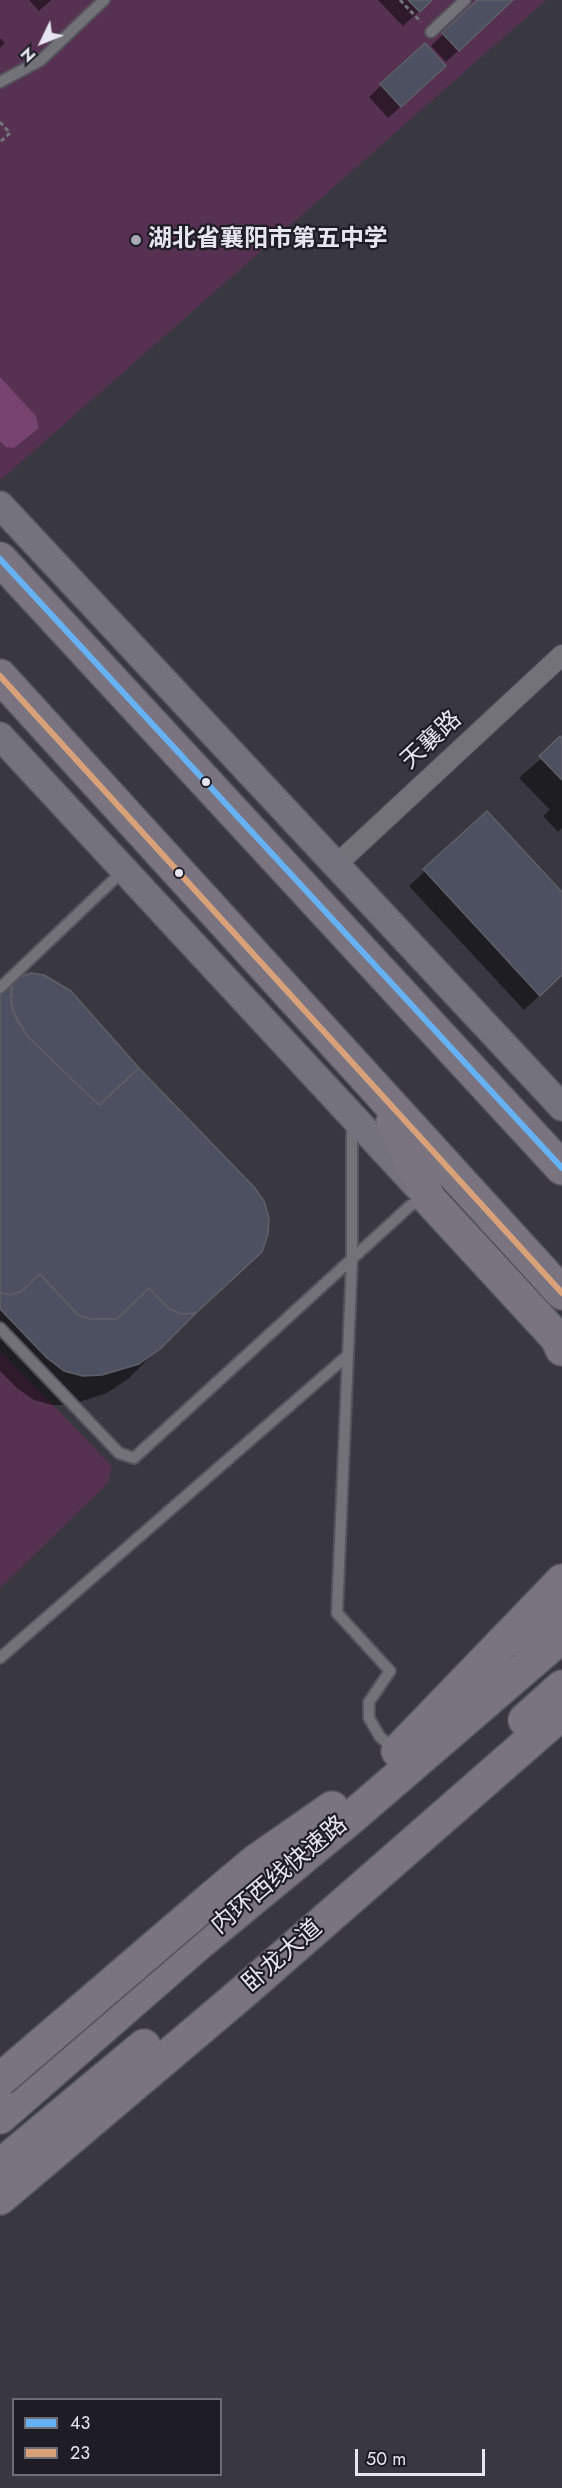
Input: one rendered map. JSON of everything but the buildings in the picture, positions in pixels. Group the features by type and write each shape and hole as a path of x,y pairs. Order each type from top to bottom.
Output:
{"highway":[{"path":"0,559 562,1168"},
{"path":"0,676 562,1293"},
{"path":"379,1093 429,1199 557,1338 562,1348"},
{"path":"398,1752 562,1581"},
{"path":"2,2081 398,1752 562,1609"},
{"name":"内环西线快速路","path":"0,2118 198,1944 562,1636"},
{"name":"内环西线快速路","path":"0,2166 372,1857 562,1687"},
{"name":"卧龙大道","path":"0,2198 242,1993 447,1814 549,1730 562,1713"},
{"path":"2,2081 256,1861 333,1806"},
{"path":"0,2209 348,1911 447,1814"}],"street":[{"path":"0,505 562,1107"},
{"name":"天襄路","path":"336,865 562,655"},
{"path":"0,736 429,1199"}],"lane":[{"path":"0,82 41,60 104,0"},
{"path":"431,32 465,0"},
{"path":"0,988 124,870"},
{"path":"352,1116 352,1259 337,1613 390,1671 369,1702 369,1718 380,1737 398,1752"},
{"path":"0,1328 118,1453 134,1458 411,1205 429,1199"},
{"path":"0,1658 348,1355"}],"path":[{"path":"400,0 431,32"},
{"path":"0,122 10,133 0,142"}],"shaded area":[{"name":"湖北省襄阳市第五中学","path":"0,0 546,0 0,479"},
{"path":"0,377 36,416 39,428 14,448 6,447 0,441"},
{"path":"0,1351 112,1466 108,1483 0,1588"}],"transit line":[{"name":"43","path":"0,559 562,1168"},
{"name":"23","path":"0,676 562,1293"}],"place":[{"name":"湖北省襄阳市第五中学","path":"136,240"}]}
